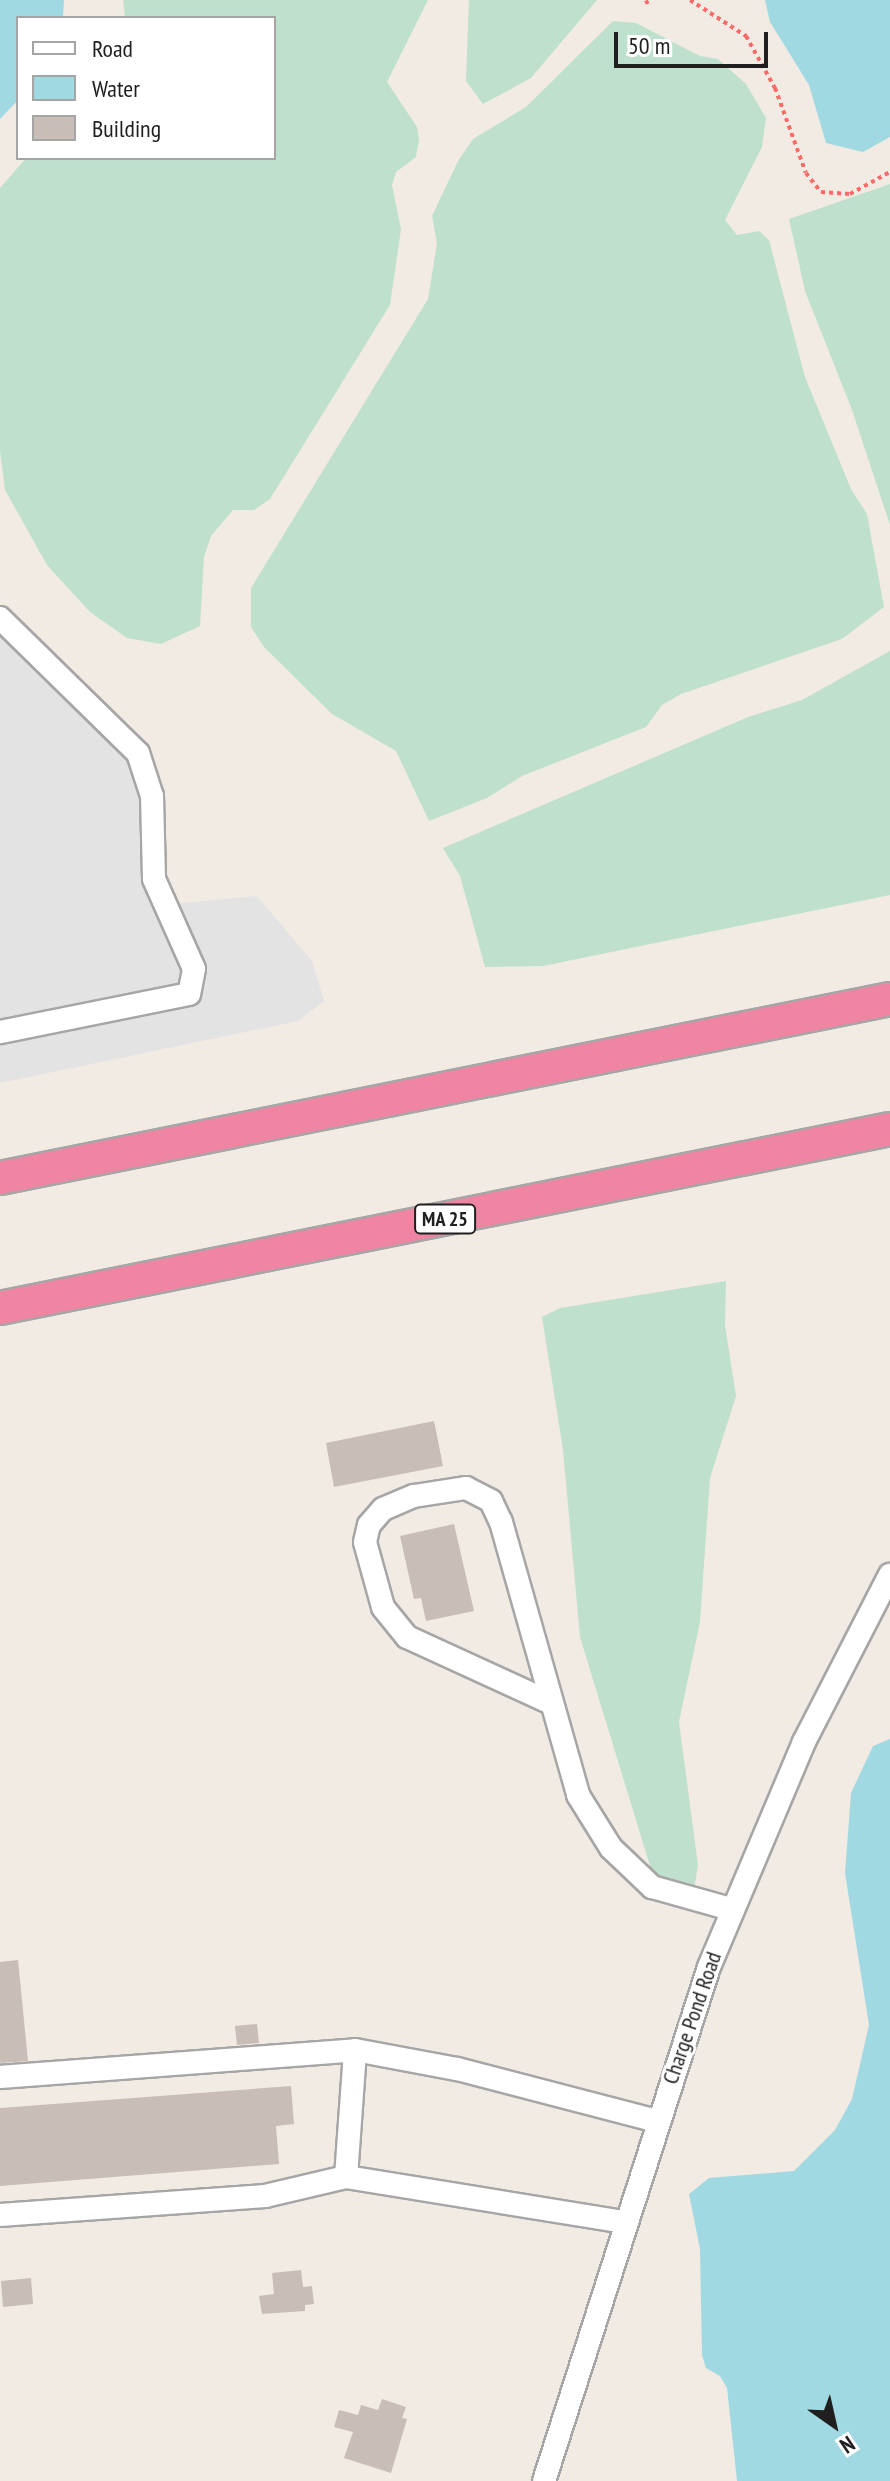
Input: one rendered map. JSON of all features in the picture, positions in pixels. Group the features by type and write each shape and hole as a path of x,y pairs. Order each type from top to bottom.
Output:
{"highway":[{"path":"0,1178 890,999"},
{"name":"MA 25","path":"0,1308 890,1129"}],"street":[{"path":"0,618 138,753 152,796 154,879 194,969 189,994 0,1032"},
{"path":"549,1702 407,1637 383,1607 365,1542 369,1525 383,1509 414,1496 466,1488 491,1501 501,1522 549,1702 578,1795 611,1848 652,1887 731,1909"},
{"name":"Charge Pond Road","path":"544,2481 657,2121 731,1909 804,1742 890,1575"},
{"path":"346,2177 355,2050"},
{"path":"0,2077 355,2050 457,2069 657,2121"},
{"path":"0,2215 265,2196 346,2177 624,2222"}],"path":[{"path":"645,3 652,0"},
{"path":"690,0 746,36 775,88 806,173 821,192 850,194 890,172"}],"green space":[{"path":"123,0 428,0 387,82 417,127 419,140 416,157 396,172 392,185 401,229 390,305 270,499 254,510 233,510 211,536 204,557 200,626 161,644 127,638 90,612 47,565 5,490 0,451 0,188 24,160 276,160 276,16 125,16"},
{"path":"469,0 597,0 531,78 483,104 466,81"},
{"path":"613,21 636,23 700,56 718,59 746,84 766,118 762,147 725,220 737,235 759,231 769,240 805,377 851,489 867,514 884,607 842,639 681,694 662,705 646,727 522,776 487,798 429,821 396,751 332,714 264,647 251,627 251,588 428,299 437,243 432,216 458,161 473,139 526,107"},
{"path":"890,184 890,525 852,410 805,291 789,219"},
{"path":"890,651 890,895 543,966 485,967 460,876 443,848 748,717 802,700"},
{"path":"726,1281 725,1325 736,1396 710,1478 700,1622 679,1722 698,1865 694,1890 685,1899 661,1902 580,1637 563,1450 542,1317 560,1308"}],"shaded area":[{"path":"0,618 138,753 163,905 257,896 312,961 324,1001 298,1021 0,1083"}],"water":[{"path":"0,0 64,0 63,16 16,16 16,102 0,119"},
{"path":"765,0 890,0 890,137 863,152 826,143 809,85 770,22"},
{"path":"890,1739 890,2481 737,2481 727,2388 720,2376 706,2368 702,2355 700,2249 689,2194 709,2178 794,2171 835,2130 852,2099 869,2025 845,1873 851,1793 873,1746"}],"building":[{"path":"434,1421 443,1466 334,1487 326,1443"},
{"path":"454,1524 474,1611 426,1621 421,1598 414,1599 400,1536"},
{"path":"18,1960 28,2061 0,2063 0,1962"},
{"path":"257,2024 259,2043 237,2045 235,2026"},
{"path":"291,2086 294,2124 276,2126 279,2164 0,2186 0,2108"},
{"path":"301,2270 303,2287 312,2286 314,2304 305,2305 305,2311 262,2314 259,2296 274,2294 272,2273"},
{"path":"31,2278 33,2304 3,2307 1,2281"},
{"path":"382,2399 406,2407 402,2418 407,2419 391,2473 344,2458 353,2432 334,2427 339,2410 358,2415 361,2405 378,2410"}]}
